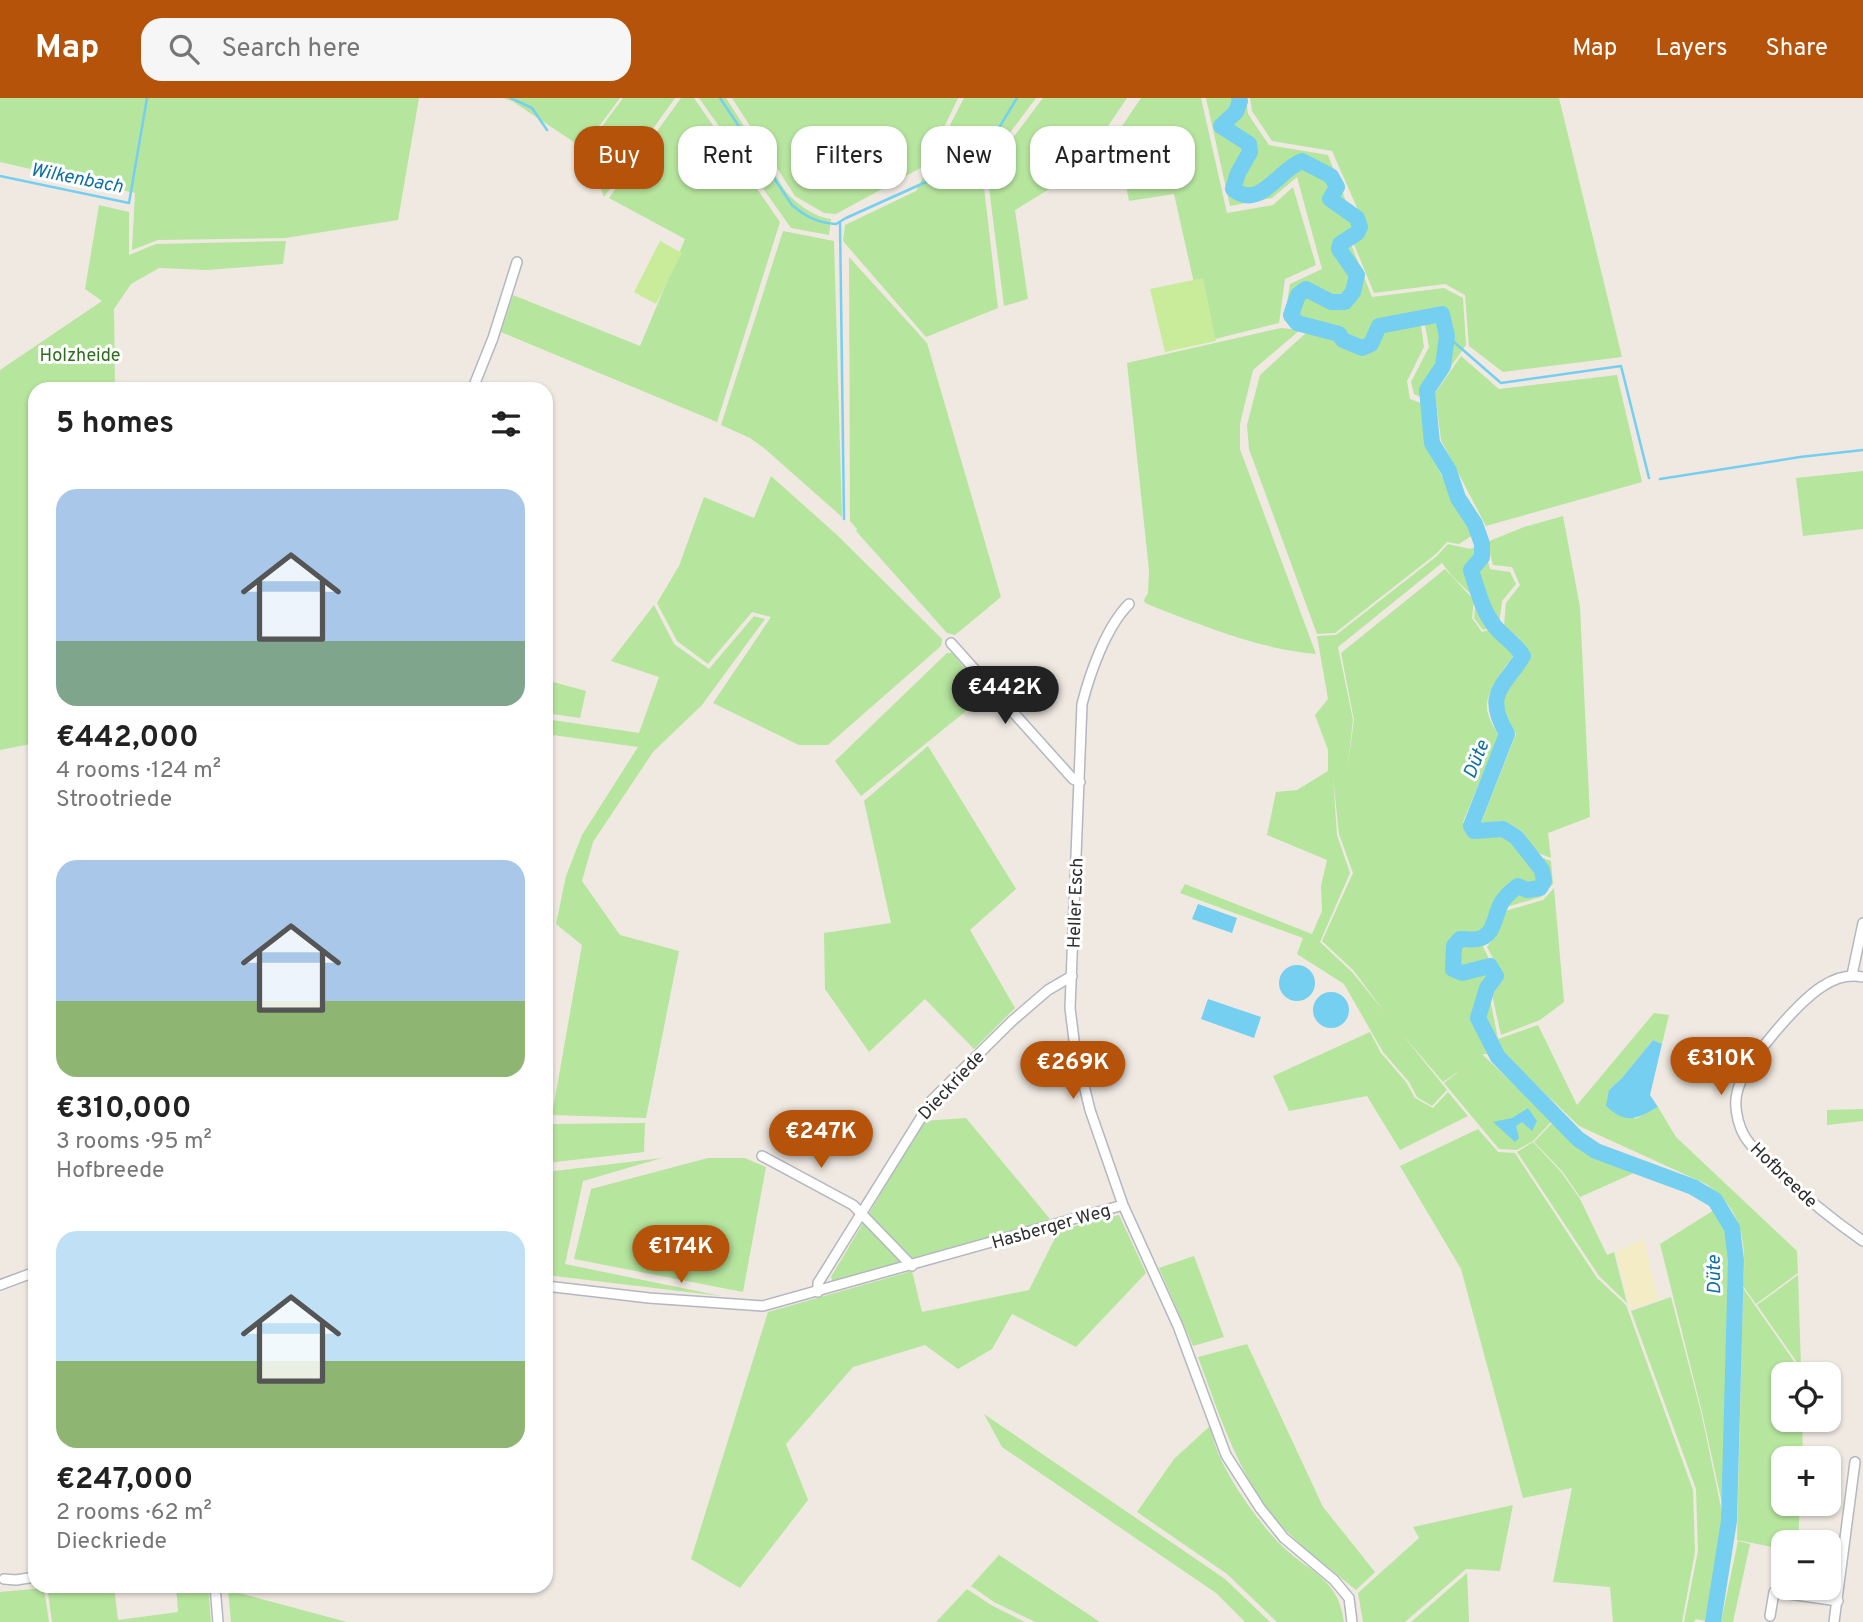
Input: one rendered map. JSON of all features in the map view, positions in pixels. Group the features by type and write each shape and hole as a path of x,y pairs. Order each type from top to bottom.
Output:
{"street":[{"path":"475,382 493,338 517,262"},
{"name":"Heller Esch","path":"1123,1205 1090,1110 1075,1048 1070,1008 1082,704 1089,676 1117,618 1129,604"},
{"path":"951,643 1073,779 1080,782"},
{"path":"1863,923 1852,975 1863,977"},
{"name":"Hofbreede","path":"1852,975 1821,986 1754,1057 1743,1074 1736,1094 1736,1114 1742,1131 1752,1146 1800,1193 1863,1241"},
{"name":"Dieckriede","path":"818,1292 818,1283 932,1100 1012,1021 1048,990 1072,976"},
{"path":"762,1156 863,1212 912,1266"},
{"name":"Hasberger Weg","path":"553,1287 649,1298 763,1306 1123,1205 1178,1326 1226,1455 1260,1508 1284,1538 1335,1580 1349,1598 1352,1622"},
{"path":"0,1285 28,1275"},
{"path":"1835,1622 1855,1462"},
{"path":"4,1579 28,1578"},
{"path":"1770,1616 1774,1592 1838,1601"},
{"path":"216,1593 218,1622"}],"green space":[{"path":"0,98 419,98 398,220 285,238 158,240 132,250 135,193 0,162"},
{"path":"503,98 620,98 599,126 574,126 574,142 512,101"},
{"path":"623,98 675,98 655,126 602,126"},
{"path":"681,98 694,98 713,126 678,126 678,189 757,189 780,222 717,422 501,332 513,295 640,346 685,239 609,198 615,189 664,189 664,126 661,126"},
{"path":"699,98 726,98 744,126 719,126"},
{"path":"732,98 958,98 945,126 921,126 921,168 907,175 907,126 791,126 791,189 882,189 836,214 824,213 795,196 777,168 777,126 750,126"},
{"path":"964,98 1036,98 1015,126 950,126"},
{"path":"1043,98 1127,98 1108,126 1030,126 1030,189 1049,189 1015,210 1028,299 1004,306 989,189 1016,189 1016,134"},
{"path":"1141,98 1201,98 1227,213 1273,205 1293,187 1316,265 1285,279 1279,323 1207,341 1174,194 1129,201 1127,189 1195,189 1195,126 1122,126"},
{"path":"1206,98 1246,98 1248,114 1269,145 1328,155 1354,222 1354,229 1347,234 1372,297 1444,288 1463,298 1466,345 1433,392 1434,403 1414,394 1411,382 1429,347 1423,314 1377,321 1369,340 1361,343 1348,337 1344,328 1300,319 1284,321 1290,284 1322,269 1297,177 1272,198 1230,206"},
{"path":"1250,98 1559,98 1622,357 1503,372 1469,346 1465,295 1445,284 1374,293 1353,242 1362,236 1366,228 1332,151 1272,141 1252,111"},
{"path":"777,178 795,201 818,216 831,219 829,235 791,228 763,189 777,189"},
{"path":"921,181 921,189 984,189 998,308 926,337 843,241 845,225 916,191"},
{"path":"601,189 610,189 604,197"},
{"name":"Holzheide","path":"99,205 129,212 129,255 156,244 286,241 283,264 207,270 159,268 131,284 114,309 115,382 28,382 28,744 0,750 0,370 102,301 85,289"},
{"path":"783,231 834,241 842,517 764,448 750,438 721,425"},
{"path":"660,241 682,253 656,304 634,292"},
{"path":"849,257 927,343 1001,597 955,635 947,633 850,521"},
{"path":"1203,278 1216,341 1165,352 1150,289"},
{"path":"1421,325 1424,347 1407,381 1410,399 1421,403 1426,446 1473,535 1459,544 1447,542 1436,554 1335,633 1317,634 1249,449 1247,425 1260,375 1307,332 1336,338 1340,344 1362,354 1376,348 1383,330"},
{"path":"1281,328 1300,330 1253,370 1240,424 1240,449 1316,654 1275,648 1235,637 1157,608 1144,600 1148,593 1149,570 1127,363"},
{"path":"1461,356 1499,389 1617,375 1642,482 1486,526 1441,440 1435,393"},
{"path":"1863,471 1863,529 1803,536 1796,478"},
{"path":"771,476 836,534 942,639 941,646 828,745 799,745 713,703 771,617 752,612 708,664 677,641 657,603 679,566 704,497 754,518"},
{"path":"1563,516 1580,607 1590,817 1548,833 1551,858 1536,852 1522,831 1505,821 1481,823 1516,734 1504,709 1505,693 1530,657 1519,638 1504,626 1506,603 1520,585 1512,567 1493,565 1487,542 1524,527"},
{"path":"1448,544 1470,549 1483,544 1490,569 1510,572 1516,584 1502,601 1499,625 1483,630 1474,618 1476,599 1442,563 1338,647 1353,720 1347,772 1354,720 1341,653 1445,569 1474,600 1472,618 1482,632 1491,629 1511,644 1514,655 1488,698 1488,713 1499,736 1463,822 1473,838 1506,837 1511,839 1528,861 1535,855 1551,861 1553,884 1541,897 1503,908 1496,928 1483,947 1498,976 1488,989 1498,1039 1538,1025 1577,1105 1654,1013 1669,1015 1662,1044 1653,1040 1609,1090 1635,1119 1658,1107 1676,1137 1797,1251 1798,1273 1756,1304 1743,1286 1744,1256 1740,1229 1735,1216 1718,1194 1706,1184 1579,1126 1505,1055 1482,1054 1552,1121 1533,1141 1517,1150 1499,1149 1444,1083 1461,1070 1443,1082 1401,1033 1447,1090 1432,1106 1417,1097 1409,1082 1383,1052 1344,984 1297,954 1303,938 1180,893 1185,884 1312,934 1322,911 1321,886 1327,860 1267,835 1276,792 1297,790 1328,771 1328,750 1315,715 1328,699 1317,636 1336,635 1437,556","holes":["1333,777 1339,834 1353,873 1322,941 1354,971 1384,1012 1353,973 1320,942 1350,873 1337,835"]},
{"path":"654,605 674,644 709,669 754,616 765,619 702,705 653,752 593,842 582,881 620,935 679,951 646,1118 553,1115 582,945 556,924 566,876 582,835 638,747 553,735 553,720 639,733 659,677 611,661"},
{"path":"947,653 952,653 987,694 861,796 835,761"},
{"path":"553,682 586,691 580,718 553,714"},
{"path":"928,746 1016,889 970,930 1015,1008 974,1049 925,999 869,1052 825,989 824,933 891,923 864,801"},
{"path":"1554,888 1564,1002 1540,1020 1501,1035 1491,990 1502,976 1487,947 1500,929 1505,911 1543,900"},
{"path":"1370,1032 1381,1053 1406,1082 1415,1098 1433,1108 1448,1092 1468,1116 1400,1150 1367,1096 1289,1111 1273,1076"},
{"path":"1863,1109 1863,1121 1827,1125 1827,1110"},
{"path":"966,1118 1050,1219 835,1287 831,1277 924,1121"},
{"path":"1553,1122 1590,1152 1634,1173 1580,1197 1562,1171 1534,1142"},
{"path":"645,1123 644,1152 553,1162 553,1124"},
{"path":"1478,1129 1498,1152 1515,1153 1597,1278 1626,1305 1693,1490 1695,1552 1682,1622 1613,1622 1610,1587 1553,1582 1572,1488 1523,1498 1461,1269 1400,1166"},
{"path":"1533,1142 1561,1172 1580,1199 1607,1255 1614,1252 1627,1303 1599,1276 1517,1152"},
{"path":"662,1158 583,1181 565,1264 721,1296 553,1276 553,1171"},
{"path":"708,1158 745,1158 766,1167 743,1292 574,1259 591,1189"},
{"path":"1714,1210 1725,1230 1729,1259 1723,1508 1660,1244"},
{"path":"1119,1215 1146,1273 1076,1347 1012,1314 992,1349 958,1369 925,1345 853,1367 786,1444 808,1500 740,1588 691,1559 768,1312 912,1271 922,1312 1029,1290 1059,1230"},
{"path":"1194,1256 1224,1337 1193,1346 1159,1268"},
{"path":"1798,1275 1801,1362 1797,1362 1757,1305"},
{"path":"1743,1288 1794,1362 1771,1362 1771,1432 1802,1432 1803,1446 1771,1446 1771,1516 1799,1516 1799,1530 1771,1530 1771,1547 1737,1540"},
{"path":"1671,1297 1701,1412 1722,1512 1719,1561 1710,1622 1696,1619 1694,1622 1684,1622 1698,1551 1696,1489 1631,1311"},
{"path":"1247,1344 1323,1507 1375,1572 1356,1590 1274,1517 1254,1488 1235,1452 1198,1357"},
{"path":"984,1414 1225,1579 1270,1622 1245,1622 1216,1593 1002,1447"},
{"path":"1210,1426 1225,1467 1246,1501 1278,1542 1328,1584 1341,1606 1344,1622 1277,1622 1227,1574 1137,1512 1174,1459"},
{"path":"1513,1505 1500,1571 1466,1569 1405,1622 1363,1622 1358,1593 1419,1538 1413,1527"},
{"path":"1738,1541 1750,1544 1733,1622 1721,1622"},
{"path":"999,1555 1100,1622 1035,1622 994,1602 971,1586"},
{"path":"1467,1573 1469,1622 1411,1622"},
{"path":"28,1589 28,1593 45,1593 49,1622 0,1622 0,1592"},
{"path":"967,1589 991,1605 1025,1622 936,1622"},
{"path":"48,1593 115,1593 118,1620 178,1612 177,1593 209,1593 211,1622 52,1622"},
{"path":"228,1593 239,1593 347,1622 231,1622"}],"sand":[{"path":"1644,1239 1658,1300 1630,1309 1616,1251"}],"water":[{"path":"1198,904 1237,918 1232,933 1192,919"},
{"path":"1297,965 1310,970 1315,983 1310,996 1297,1001 1284,996 1279,983 1284,970"},
{"path":"1331,992 1344,997 1349,1010 1344,1023 1331,1028 1318,1023 1313,1010 1318,997"},
{"path":"1208,999 1261,1017 1254,1038 1201,1019"},
{"path":"1653,1040 1662,1044 1650,1095 1658,1107 1637,1117 1620,1116 1606,1106 1609,1090"},
{"path":"1528,1108 1537,1121 1532,1131 1522,1122 1516,1126 1519,1138 1515,1142 1493,1122 1512,1118"}],"waterway":[{"name":"Wilkenbach","path":"0,176 129,203 147,98"},
{"path":"511,98 532,108 547,130"},
{"path":"720,98 792,205 812,219 836,224 977,159 1017,98"},
{"name":"Düte","path":"1239,98 1236,112 1221,126 1249,144 1250,152 1238,173 1233,189 1243,194 1260,192 1302,161 1331,176 1337,187 1330,199 1357,218 1360,227 1357,233 1340,244 1339,249 1357,275 1353,292 1345,302 1331,302 1306,289 1298,295 1291,315 1297,323 1339,334 1343,340 1362,348 1371,344 1379,326 1442,314 1447,336 1443,366 1427,390 1432,443 1449,471 1458,498 1475,524 1482,544 1482,557 1471,570 1485,610 1493,625 1523,656 1498,692 1497,710 1507,734 1471,826 1474,831 1503,829 1516,837 1542,870 1544,881 1540,888 1527,890 1518,886 1509,893 1499,907 1491,929 1484,937 1460,939 1454,946 1453,969 1462,973 1490,966 1496,976 1487,988 1478,1018 1498,1057 1578,1139 1596,1151 1693,1187 1715,1200 1732,1228 1736,1260 1729,1521 1713,1622"},
{"path":"840,222 844,519"},
{"path":"1447,336 1501,383 1621,366 1649,478"},
{"path":"1660,479 1863,450"}]}
